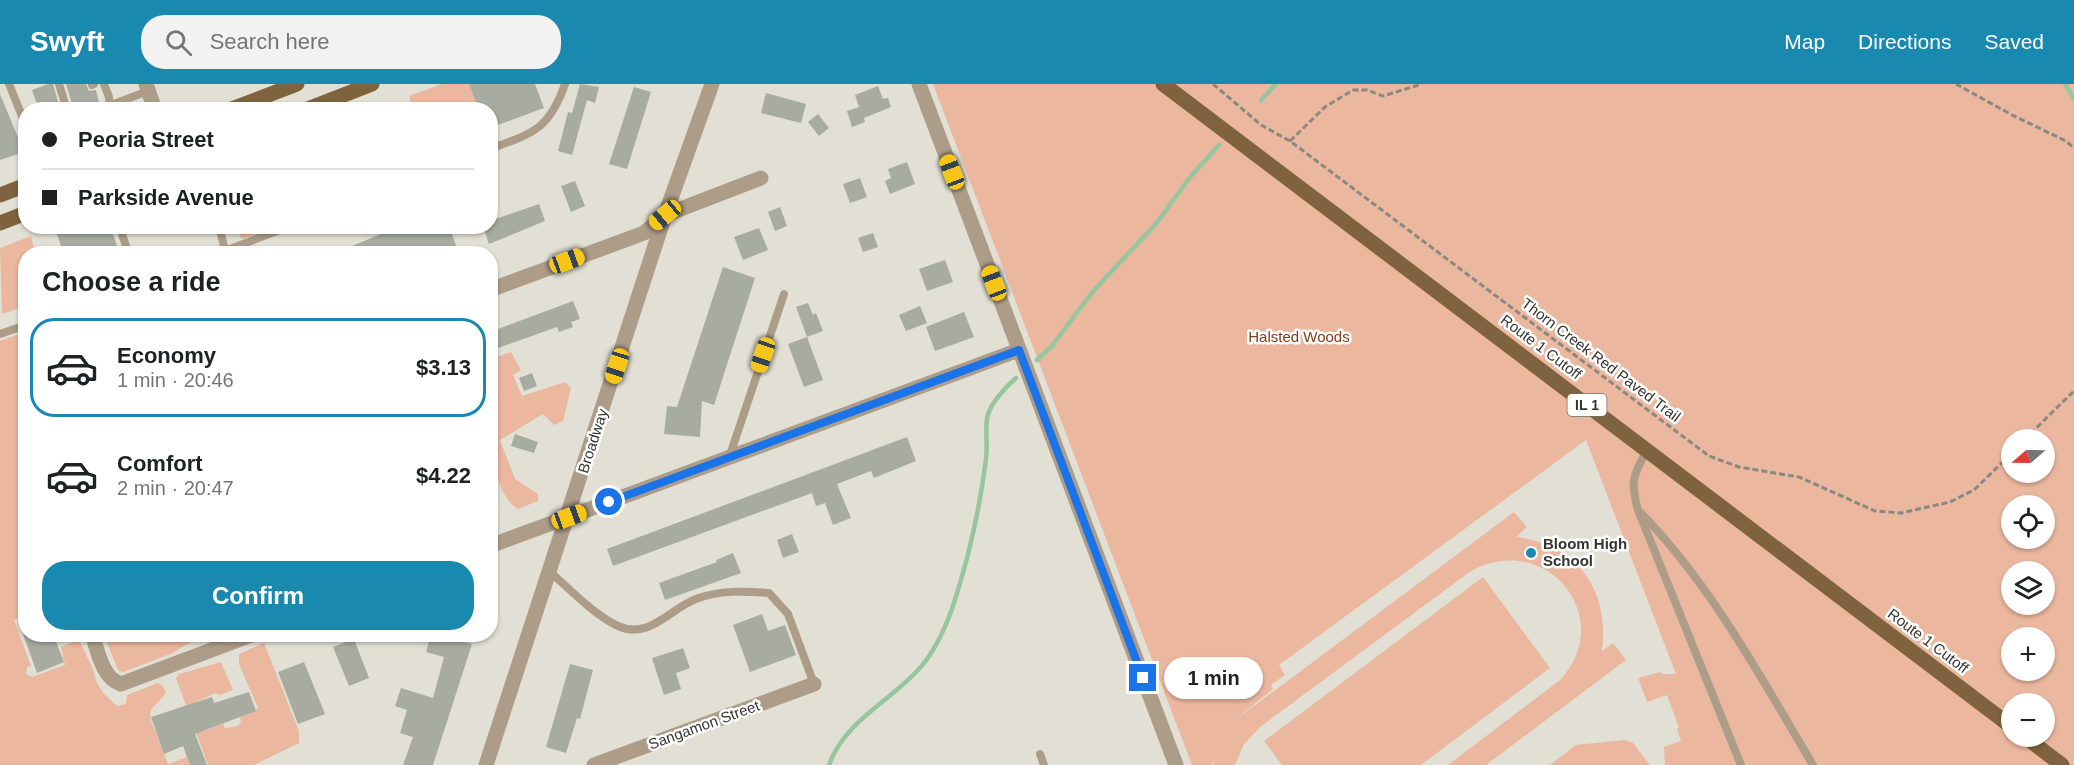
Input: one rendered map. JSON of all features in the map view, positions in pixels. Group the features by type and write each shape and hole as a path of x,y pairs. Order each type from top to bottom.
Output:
{"main road":[{"path":"250,102 297,84"},
{"path":"326,102 372,84"},
{"name":"Route 1 Cutoff","path":"1163,84 2001,719"},
{"path":"0,195 18,188"},
{"path":"0,223 18,216"},
{"path":"2033,747 2042,765"},
{"path":"2038,747 2062,765"}],"street":[{"name":"Broadway","path":"486,765 569,517 665,215 712,84"},
{"path":"919,84 1176,765"},
{"path":"147,87 152,102"},
{"path":"498,287 644,232 665,215 761,178"},
{"path":"498,543 1019,350"},
{"path":"95,642 107,675 113,682 121,684 233,642"},
{"name":"Sangamon Street","path":"594,765 814,684"}],"lane":[{"path":"9,84 18,106"},
{"path":"59,84 67,94 68,102"},
{"path":"104,84 109,102"},
{"path":"498,146 535,132 557,106 565,84"},
{"path":"119,102 147,87"},
{"path":"237,246 269,234"},
{"path":"729,458 784,294"},
{"path":"0,334 18,328"},
{"path":"1647,450 1634,473 1632,490 1741,765"},
{"path":"1638,510 1664,536 1723,614 1813,765"},
{"path":"550,572 611,622 632,630 643,629 659,622 695,599 743,590 768,593 788,614 814,684"},
{"path":"1040,754 1044,765"}],"path":[{"name":"Thorn Creek Red Paved Trail","path":"1213,84 1261,125 1290,141 1709,456 1739,467 1799,477 1875,511 1901,513 1950,502 1974,490 2001,464"},
{"path":"1290,141 1325,107 1353,90 1367,90 1383,96 1422,84"},
{"path":"1956,84 2066,141 2074,148"},
{"path":"2035,429 2074,391"}],"green space":[{"path":"442,84 469,84 476,102 411,102 409,96"},
{"name":"Halsted Woods","path":"933,84 2074,84 2074,765 1665,765 1664,747 1681,741 1677,729 1679,728 1667,695 1647,702 1638,678 1661,672 1662,674 1676,674 1586,440 1279,665 1285,675 1271,685 1273,689 1235,720 1514,512 1527,527 1516,537 1556,549 1572,560 1585,574 1601,608 1602,651 1613,643 1626,660 1486,765 1448,765 1560,680 1576,656 1581,631 1577,607 1565,587 1547,571 1525,562 1499,561 1471,571 1260,727 1244,744 1235,765 1213,765 1215,755 1212,765 1192,765"},
{"path":"239,234 256,234 242,239"},
{"path":"31,236 33,246 18,246 18,308 2,314 0,248"},
{"path":"18,335 18,618 14,620 18,631 18,642 22,642 31,666 27,667 26,674 32,677 65,665 61,647 80,642 96,681 104,694 117,706 126,704 127,695 158,683 163,686 166,693 151,710 150,718 168,764 187,757 190,765 0,765 0,341"},
{"path":"511,352 521,370 513,375 522,396 565,382 571,388 563,421 554,425 543,414 500,440 515,479 538,494 538,501 518,509 507,498 498,478 498,357"},
{"path":"1483,577 1550,668 1421,765 1282,765 1264,741"},
{"path":"107,642 190,642 173,653 123,672 118,670"},
{"path":"264,643 299,731 299,743 254,765 208,765 176,678 179,674 221,662 233,690 219,695 215,693 194,703 204,731 223,724 225,728 238,726 241,722 240,717 258,708 239,664 239,654"},
{"path":"1625,740 1633,743 1650,765 1550,765 1576,745"}],"building":[{"path":"53,84 58,102 36,102 32,90"},
{"path":"66,84 86,84 89,91 96,90 99,102 71,102"},
{"path":"469,84 535,84 544,108 498,125 498,102 476,102"},
{"path":"580,84 599,87 595,103 587,100 572,155 558,151 568,112 572,113"},
{"path":"878,86 883,99 888,98 891,107 864,118 865,122 852,127 847,111 859,107 855,95"},
{"path":"634,87 651,92 627,169 609,164"},
{"path":"766,93 806,104 801,123 761,113"},
{"path":"0,94 18,138 18,154 0,160"},
{"path":"818,114 829,128 819,136 808,122"},
{"path":"907,162 915,184 890,194 885,181 891,178 888,169"},
{"path":"860,178 867,197 850,203 843,184"},
{"path":"575,181 585,206 571,212 561,186"},
{"path":"539,204 545,221 489,244 486,234 498,234 498,218"},
{"path":"780,207 787,226 775,231 768,212"},
{"path":"759,228 768,250 743,260 734,237"},
{"path":"873,233 878,247 863,252 858,238"},
{"path":"57,234 113,234 117,246 61,246"},
{"path":"381,234 452,234 456,246 352,246"},
{"path":"945,260 953,282 927,291 919,269"},
{"path":"723,267 755,278 714,405 702,401 700,437 664,434 667,406 677,407"},
{"path":"573,301 580,319 571,322 573,327 559,332 557,327 498,348 498,329"},
{"path":"808,303 813,315 816,313 823,331 807,337 796,307"},
{"path":"920,306 927,323 906,331 899,315"},
{"path":"964,312 974,337 935,351 926,327"},
{"path":"807,337 823,380 804,387 788,344"},
{"path":"532,373 537,386 524,391 519,378"},
{"path":"515,434 538,442 534,453 511,446"},
{"path":"907,437 916,461 874,478 871,471 837,484 851,518 833,525 825,503 816,506 812,493 613,566 607,549"},
{"path":"792,534 799,552 783,558 777,540"},
{"path":"733,553 741,573 665,600 659,583 717,562 716,560"},
{"path":"762,614 768,631 785,625 796,655 750,672 733,625"},
{"path":"26,642 56,642 64,662 37,673"},
{"path":"346,642 355,642 369,678 349,686 333,647"},
{"path":"429,642 472,644 433,765 403,765 413,737 400,733 407,710 395,706 401,688 433,698 444,657 426,652"},
{"path":"683,648 690,668 676,673 681,689 664,695 652,658"},
{"path":"304,662 325,714 298,724 278,672"},
{"path":"570,664 593,670 580,719 577,718 566,753 546,747"},
{"path":"249,692 256,711 195,734 207,765 190,765 183,746 164,754 151,717 212,697 214,703"}],"waterway":[{"path":"1261,100 1276,84"},
{"path":"2065,84 2074,99"},
{"path":"1037,360 1051,347 1094,290 1155,225 1191,176 1219,145"},
{"path":"829,765 836,750 856,724 918,670 930,656 943,632 958,588 977,514 987,454 987,418 995,401 1016,378"}],"place":[{"name":"Bloom High School","path":"1531,553"}],"route":[{"path":"609,502 1019,350 1143,678"}]}
